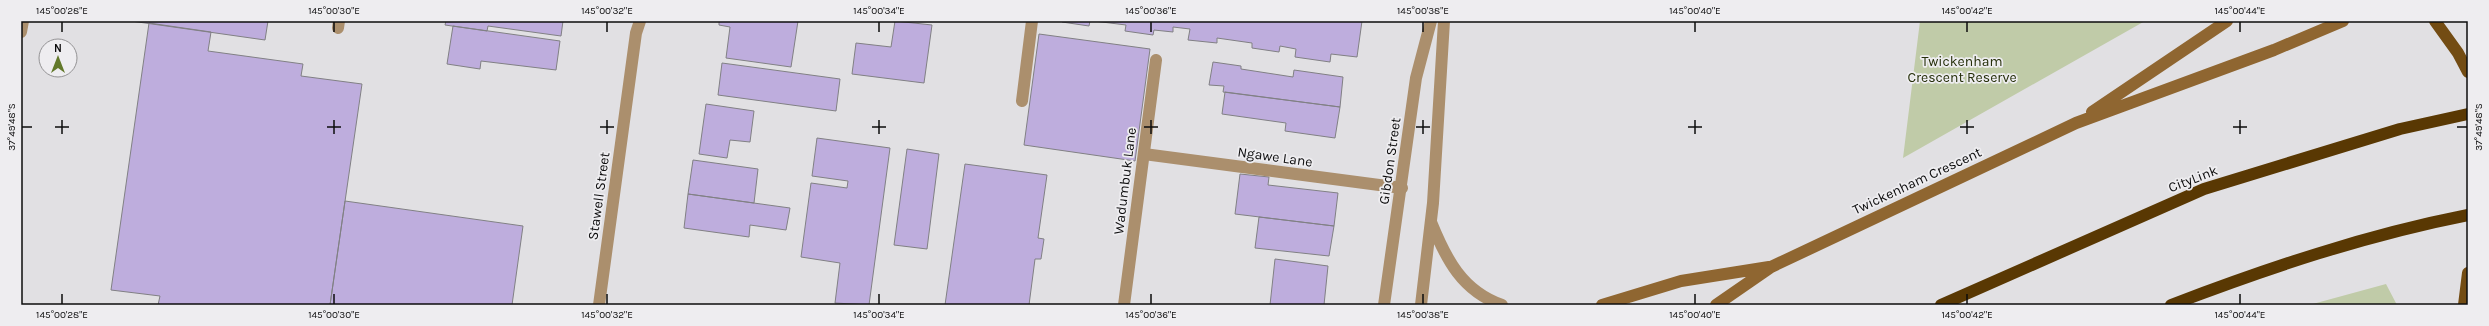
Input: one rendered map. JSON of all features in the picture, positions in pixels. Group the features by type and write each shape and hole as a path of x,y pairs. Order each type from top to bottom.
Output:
{"highway":[{"name":"CityLink","path":"1941,305 2204,189 2400,129 2468,114"},
{"path":"2171,305 2296,260 2389,233 2468,215"}],"main road":[{"name":"Twickenham Crescent","path":"2076,123 2227,21"},
{"name":"Twickenham Crescent","path":"1716,305 1771,267 2076,123 2274,50 2343,21"},
{"path":"2435,21 2458,52 2468,72"},
{"name":"Twickenham Crescent","path":"1602,305 1681,281 1771,267"},
{"path":"2464,305 2468,273"}],"street":[{"path":"21,32 22,21"},
{"name":"Stawell Street","path":"599,305 636,33 640,21"},
{"path":"1022,101 1032,21"},
{"name":"Gibdon Street","path":"1384,305 1402,188 1416,78 1431,21"},
{"path":"1421,305 1431,220 1444,21"},
{"name":"Wadumbuk Lane","path":"1124,305 1156,60"},
{"name":"Ngawe Lane","path":"1144,154 1402,188"},
{"path":"1431,220 1445,253 1458,275 1481,295 1502,305"}],"green space":[{"name":"Twickenham Crescent Reserve","path":"1920,21 2145,21 1903,158"},
{"path":"2386,284 2397,305 2309,305"}],"building":[{"path":"131,21 268,21 265,40"},
{"path":"446,21 563,21 561,36 488,26 487,31 445,25"},
{"path":"719,21 798,21 791,67 726,58 730,27 719,25"},
{"path":"895,21 932,25 924,83 852,74 856,43 891,47"},
{"path":"1062,21 1090,21 1089,26"},
{"path":"1094,21 1362,21 1357,57 1331,54 1330,62 1295,57 1296,49 1280,46 1279,52 1252,48 1252,43 1217,38 1217,43 1188,40 1190,29 1173,27 1173,32 1154,30 1153,35 1125,31 1126,25"},
{"path":"149,23 211,32 208,51 303,64 301,76 362,84 330,305 158,305 160,296 111,290"},
{"path":"453,26 560,41 556,70 481,61 480,69 447,64"},
{"path":"1039,34 1150,49 1135,161 1024,145"},
{"path":"1213,62 1241,66 1241,69 1293,77 1294,70 1343,77 1340,107 1223,92 1224,86 1209,85"},
{"path":"722,63 840,79 836,111 718,95"},
{"path":"1225,92 1340,107 1335,138 1285,131 1286,123 1222,114"},
{"path":"706,104 754,111 750,142 730,140 727,158 699,154"},
{"path":"817,138 890,148 869,305 835,303 840,263 801,257 811,183 847,188 848,181 812,176"},
{"path":"907,149 939,154 927,249 894,245"},
{"path":"693,160 758,169 754,203 688,194"},
{"path":"965,164 1047,175 1038,238 1044,239 1041,259 1035,259 1029,305 945,305"},
{"path":"1240,174 1269,177 1268,185 1338,193 1334,226 1235,214"},
{"path":"688,194 790,208 786,230 750,225 749,237 684,228"},
{"path":"345,201 523,226 512,305 330,305"},
{"path":"1259,217 1334,226 1329,256 1255,248"},
{"path":"1275,259 1328,266 1324,305 1270,305"}]}
